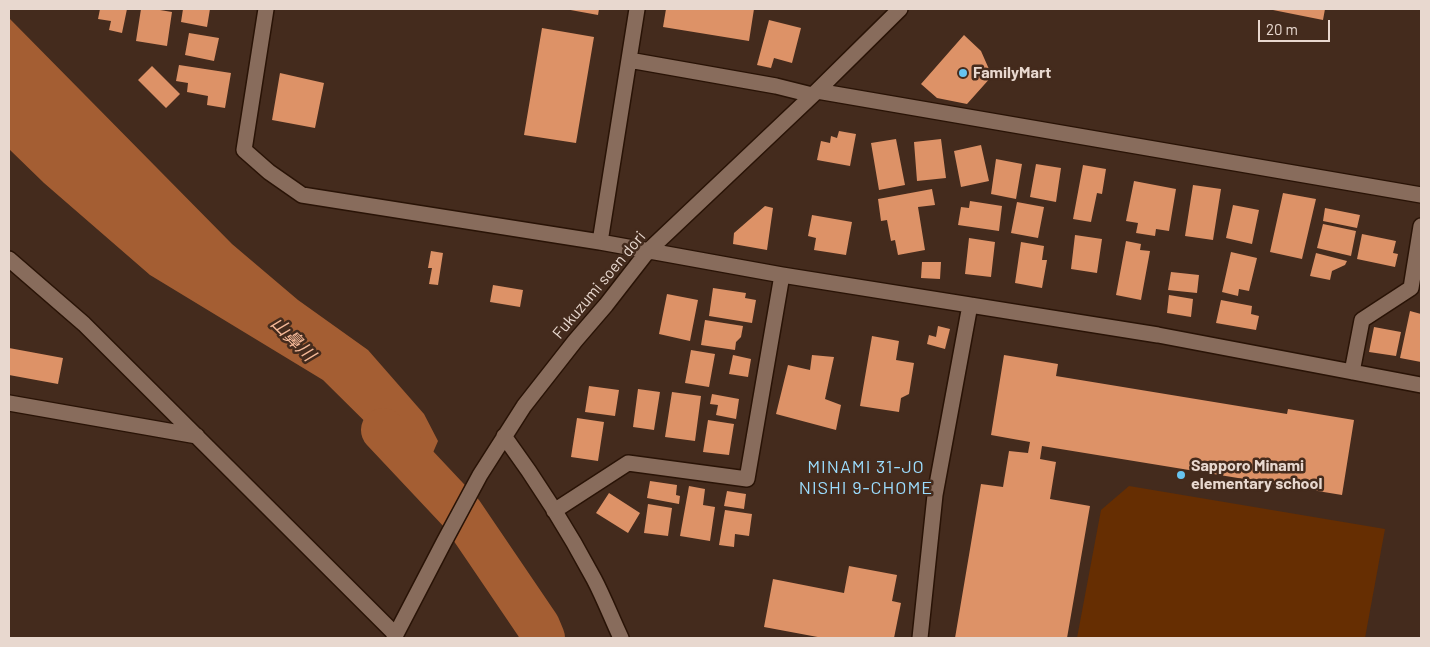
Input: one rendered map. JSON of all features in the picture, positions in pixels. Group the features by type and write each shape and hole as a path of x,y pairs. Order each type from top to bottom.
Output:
{"street":[{"path":"266,9 244,150 269,172 302,195 600,242 782,275 1158,335 1421,385"},
{"path":"600,242 637,9"},
{"name":"Fukuzumi soen dori","path":"395,637 480,475 504,436 547,376 606,306 648,251 815,93 900,9"},
{"path":"629,60 815,93 1421,194"},
{"path":"1352,372 1362,320 1411,288 1421,226"},
{"path":"9,259 84,324 395,637"},
{"path":"554,511 628,462 747,478 782,275"},
{"path":"920,638 935,495 970,305"},
{"path":"9,403 197,436"},
{"path":"504,436 522,460 594,579 621,638"}],"shaded area":[{"path":"1129,486 1385,529 1365,638 1077,638 1101,510"}],"water":[{"path":"9,18 232,244 298,300 368,350 424,414 438,441 422,478 323,380 150,275 44,183 9,149"}],"building":[{"path":"100,9 127,9 122,33 109,30 111,21 98,19"},
{"path":"141,9 172,12 167,46 136,41"},
{"path":"183,9 210,9 207,27 181,22"},
{"path":"565,9 599,9 598,15"},
{"path":"666,9 754,9 749,41 663,27"},
{"path":"1268,9 1325,9 1323,20"},
{"path":"769,20 801,28 792,63 774,58 771,68 757,65"},
{"path":"542,28 594,37 576,143 524,135"},
{"path":"189,33 219,38 214,61 185,55"},
{"path":"964,35 981,51 992,76 967,104 937,98 921,84"},
{"path":"179,65 231,73 225,108 207,105 208,96 187,92 188,83 176,81"},
{"path":"152,66 180,94 166,108 138,80"},
{"path":"280,73 324,83 315,128 272,120"},
{"path":"839,131 856,134 850,166 817,160 821,141 830,143 831,136 837,138"},
{"path":"896,139 905,185 879,190 871,143"},
{"path":"941,139 946,178 917,181 914,142"},
{"path":"981,145 989,181 961,187 954,151"},
{"path":"996,159 1022,164 1016,199 991,194"},
{"path":"1036,164 1061,168 1056,202 1030,197"},
{"path":"1083,165 1106,169 1102,194 1097,193 1091,222 1073,219"},
{"path":"1134,181 1176,189 1169,231 1156,229 1155,236 1136,233 1138,223 1126,221"},
{"path":"1193,185 1221,189 1213,240 1185,236"},
{"path":"932,189 935,205 918,207 925,250 898,255 895,240 891,241 887,220 881,221 878,199"},
{"path":"1283,193 1316,199 1302,259 1270,252"},
{"path":"970,201 1002,206 999,231 958,225 961,207 969,208"},
{"path":"1017,202 1044,207 1038,238 1011,233"},
{"path":"1233,205 1259,210 1252,244 1226,238"},
{"path":"765,206 773,208 767,250 733,244 734,233"},
{"path":"1325,208 1360,215 1357,228 1323,221"},
{"path":"812,215 852,222 846,255 814,250 816,238 808,236"},
{"path":"1323,224 1356,231 1351,256 1317,248"},
{"path":"1362,234 1396,241 1393,253 1398,254 1395,267 1357,259"},
{"path":"1075,235 1102,239 1097,273 1071,269"},
{"path":"969,238 995,242 991,277 965,274"},
{"path":"1126,241 1141,244 1140,250 1150,251 1141,300 1116,295"},
{"path":"1021,242 1044,246 1042,260 1047,260 1042,288 1015,283"},
{"path":"431,251 443,253 438,285 429,284 432,268 428,268"},
{"path":"1231,252 1257,258 1249,291 1239,289 1238,296 1222,292"},
{"path":"1316,253 1347,261 1345,265 1332,271 1330,280 1310,276"},
{"path":"922,262 941,262 940,279 921,278"},
{"path":"1171,272 1199,275 1197,293 1168,290"},
{"path":"493,285 523,290 520,307 490,302"},
{"path":"713,288 746,293 745,298 756,300 752,323 709,316"},
{"path":"667,294 698,300 690,341 659,334"},
{"path":"1169,295 1193,299 1191,317 1167,313"},
{"path":"1221,300 1252,306 1251,314 1259,316 1256,330 1216,323"},
{"path":"1410,311 1421,314 1421,362 1400,358"},
{"path":"705,320 743,326 741,337 736,342 735,350 701,345"},
{"path":"938,326 950,329 945,349 927,344 929,335 936,337"},
{"path":"1374,327 1401,332 1396,356 1369,352"},
{"path":"872,336 899,341 896,360 914,363 909,394 901,398 899,412 860,406"},
{"path":"9,348 63,358 58,384 9,375"},
{"path":"691,350 715,354 709,387 685,383"},
{"path":"733,355 751,359 748,377 729,374"},
{"path":"812,355 834,357 825,399 841,405 836,430 776,414 788,365 810,370"},
{"path":"1004,355 1058,364 1056,376 1287,414 1288,409 1354,420 1342,495 1042,446 1040,459 1056,462 1050,499 1090,506 1067,638 955,638 981,484 1003,487 1009,451 1028,453 1030,442 991,435"},
{"path":"589,386 619,390 615,416 585,412"},
{"path":"638,389 660,392 654,430 633,427"},
{"path":"672,392 701,396 695,441 665,437"},
{"path":"712,394 739,399 736,419 716,415 718,405 710,404"},
{"path":"577,418 604,422 598,461 571,457"},
{"path":"708,420 734,424 729,455 703,452"},
{"path":"650,481 677,485 676,495 680,496 679,504 647,498"},
{"path":"689,486 705,489 703,505 715,507 710,541 680,536"},
{"path":"727,491 746,494 744,509 724,506"},
{"path":"609,493 640,513 628,533 596,513"},
{"path":"648,504 672,508 668,536 644,533"},
{"path":"725,510 752,514 749,536 735,534 734,547 719,545"},
{"path":"849,566 897,575 892,601 901,603 894,638 823,638 764,627 773,579 844,593"}],"waterway":[{"name":"山鼻川","path":"383,430 462,514 538,626 543,638"}],"place":[{"name":"FamilyMart","path":"963,73"},
{"name":"Sapporo Minami elementary school","path":"1181,475"}],"district":[{"name":"MINAMI 31-JO NISHI 9-CHOME","path":"866,477"}]}
